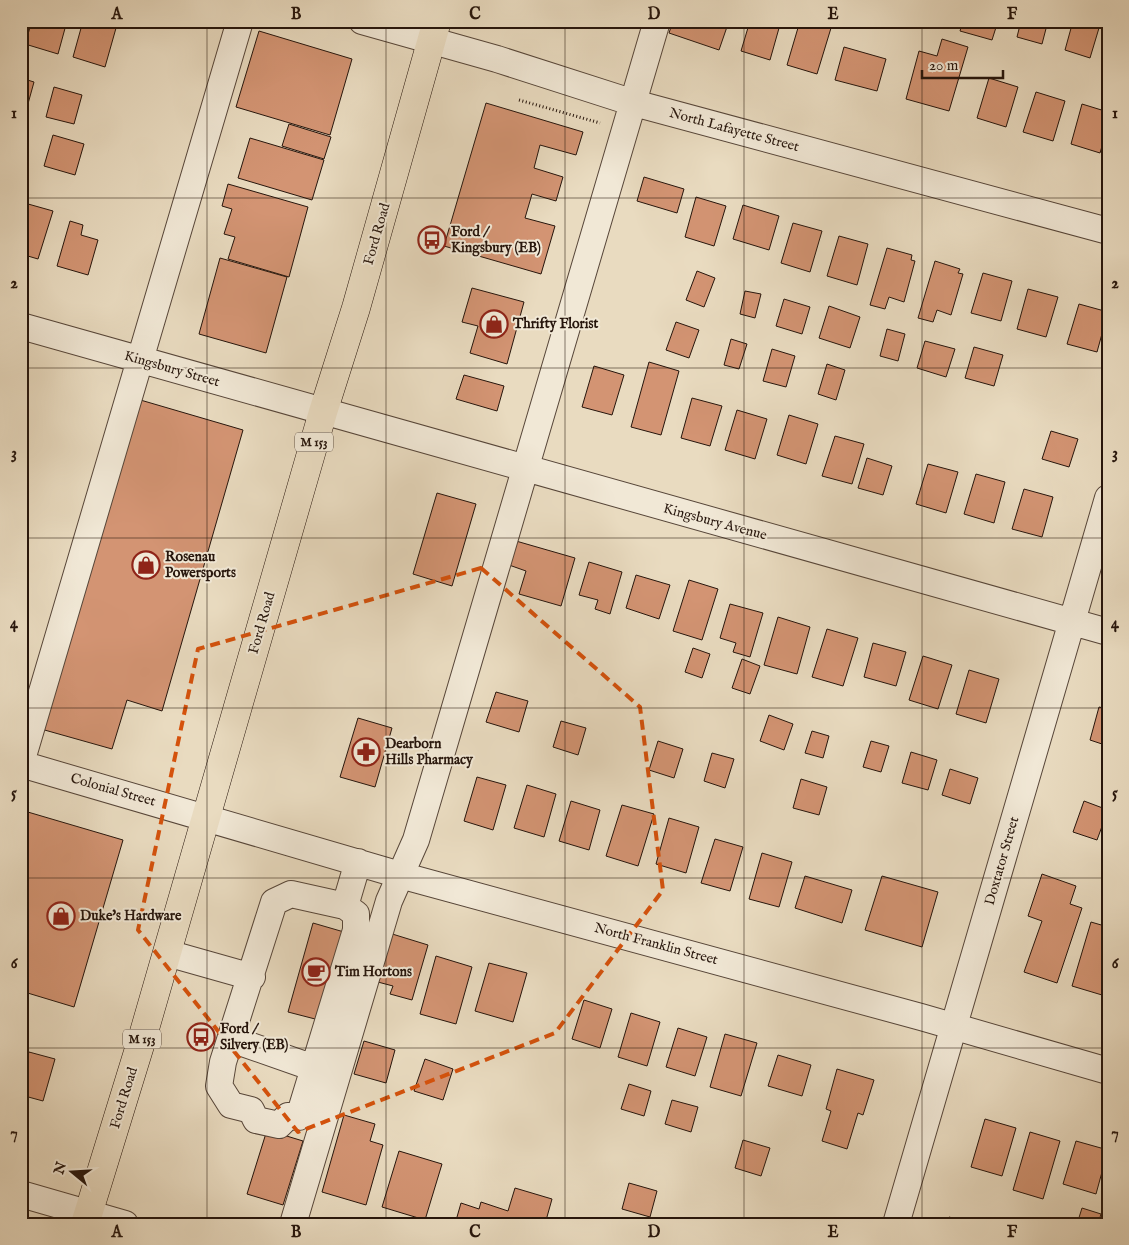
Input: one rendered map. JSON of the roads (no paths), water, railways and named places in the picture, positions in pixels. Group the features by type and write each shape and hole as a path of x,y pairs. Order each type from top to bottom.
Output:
{"main road":[{"name":"Ford Road","path":"87,1218 167,953 205,816 358,299 434,31"}],"street":[{"path":"21,764 240,21"},
{"name":"North Lafayette Street","path":"362,21 434,31 634,103 1108,231"},
{"path":"293,1224 319,1080 356,930 356,914 345,906 291,894 274,902 252,977 223,1062 219,1086 231,1105 251,1110 260,1102 282,1106 288,1116 298,1117 319,1080 388,901 416,840 657,21"},
{"name":"Kingsbury Street","path":"21,326 323,412"},
{"name":"Kingsbury Avenue","path":"323,412 524,470 1108,632"},
{"name":"Doxtator Street","path":"896,1224 1108,498"},
{"name":"Colonial Street","path":"21,764 205,816"},
{"name":"North Franklin Street","path":"205,816 400,874 1108,1071"},
{"path":"345,906 358,862"},
{"path":"167,953 252,977"},
{"path":"230,1039 319,1080"},
{"path":"21,1194 87,1218 125,1224"}],"place":[{"name":"Ford / Kingsbury (EB)","path":"432,240"},
{"name":"Thrifty Florist","path":"494,324"},
{"name":"Rosenau Powersports","path":"146,565"},
{"name":"Dearborn Hills Pharmacy","path":"366,752"},
{"name":"Duke's Hardware","path":"61,916"},
{"name":"Tim Hortons","path":"316,972"},
{"name":"Ford / Silvery (EB)","path":"201,1037"}]}
